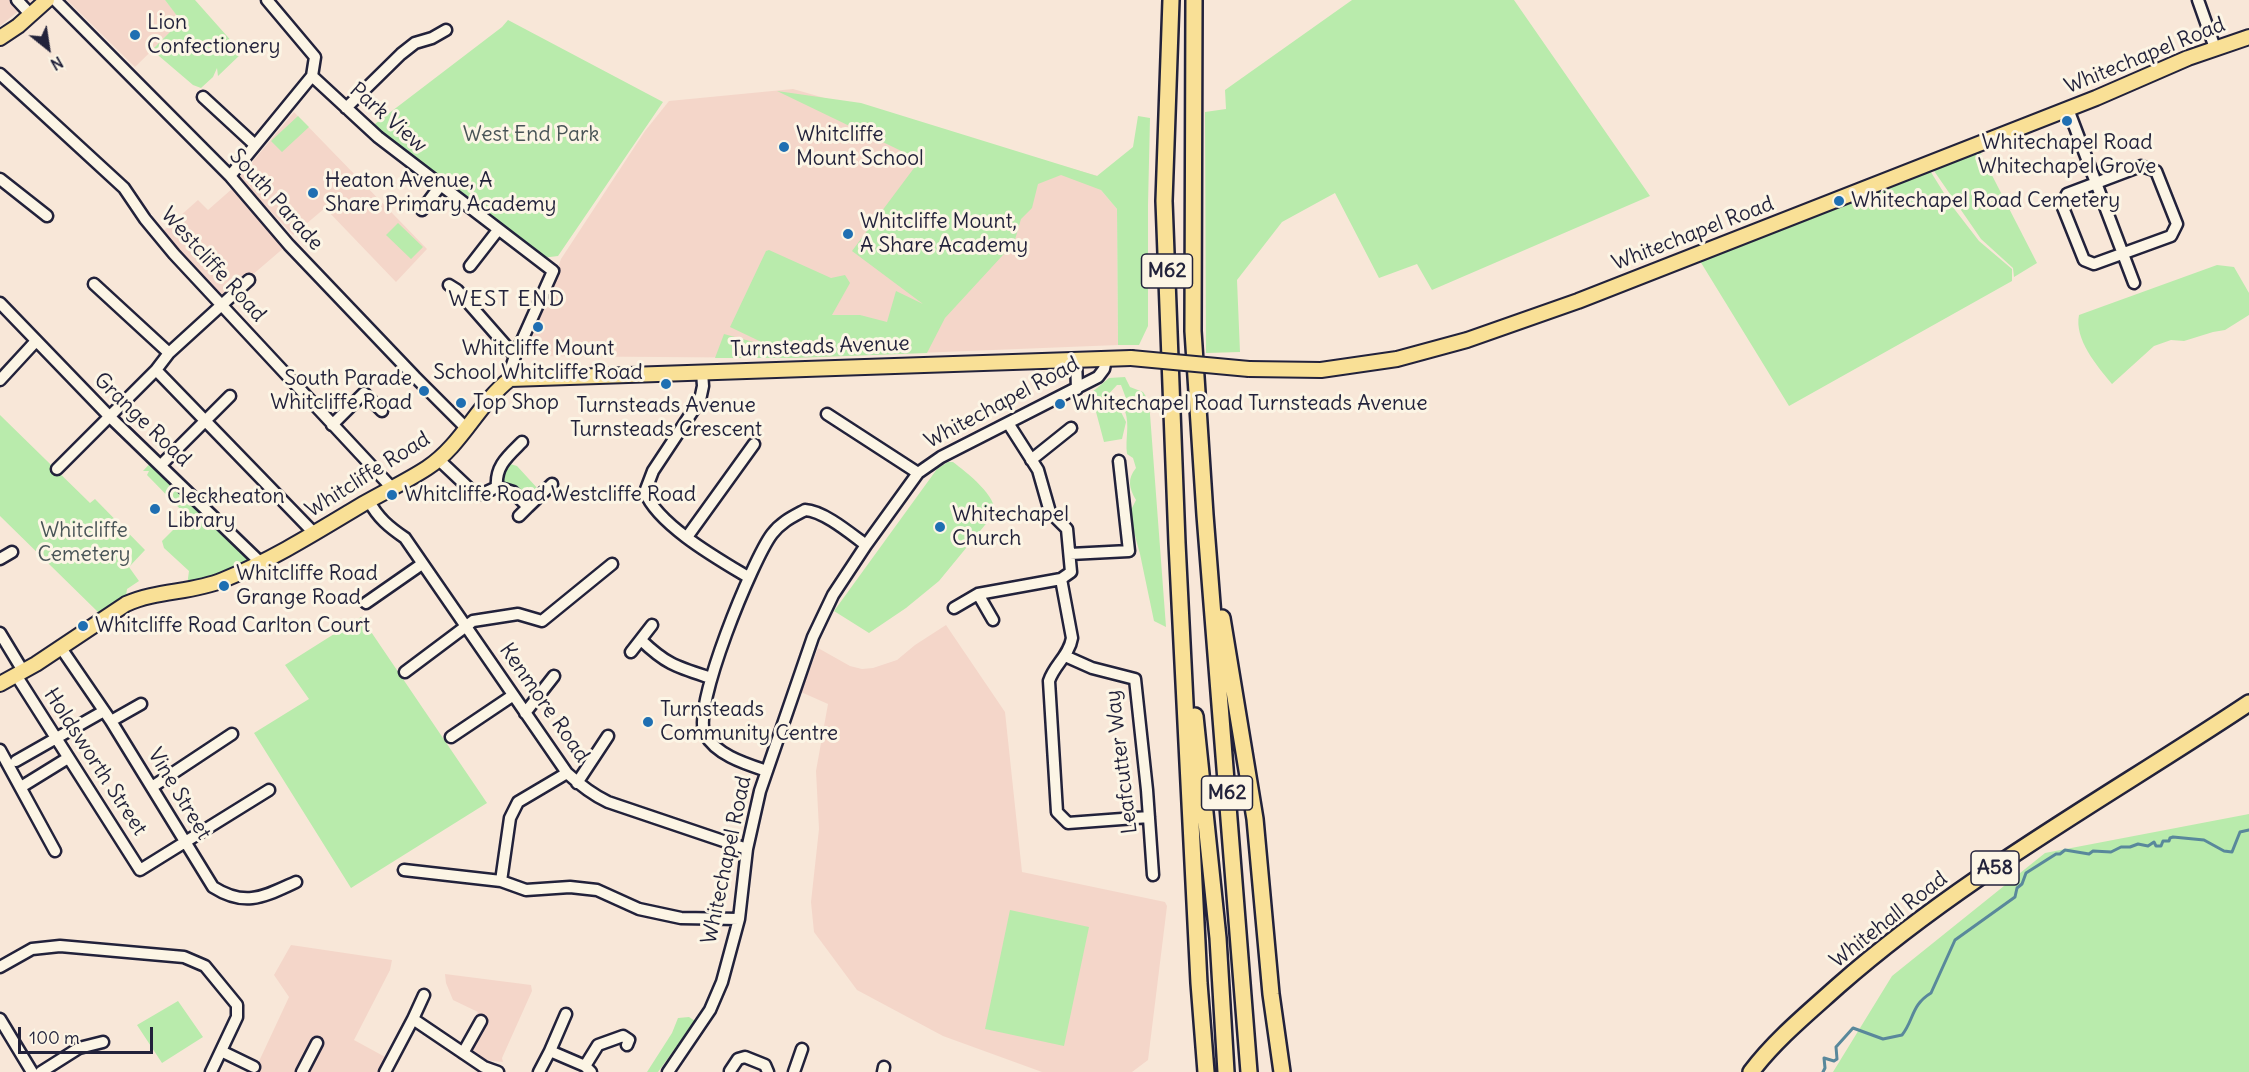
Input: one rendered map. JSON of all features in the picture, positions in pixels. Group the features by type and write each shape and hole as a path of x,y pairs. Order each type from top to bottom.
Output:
{"highway":[{"name":"M62","path":"1171,0 1164,201 1177,543 1218,938 1226,1072"},
{"name":"M62","path":"1194,0 1193,331 1248,1072"},
{"path":"1205,515 1255,819 1271,994 1282,1072"},
{"path":"1177,543 1199,983 1206,1072"},
{"name":"Whitehall Road","path":"1753,1068 1873,956 1954,895 2249,703"},
{"path":"1198,1072 1199,983"},
{"path":"1271,994 1274,1072"}],"main road":[{"path":"0,38 18,27 47,0"},
{"name":"Whitechapel Road","path":"1131,358 1249,369 1321,370 1396,359 1467,340 1578,301 2068,109 2188,58 2249,37"},
{"name":"Turnsteads Avenue","path":"510,379 1131,358"},
{"name":"Whitcliffe Road","path":"0,684 62,648 116,610 138,599 192,590 223,580 314,533 392,488 438,459 452,447 499,388 510,379"}],"street":[{"path":"17,0 31,15"},
{"name":"South Parade","path":"55,0 230,176 289,245 415,378 466,428"},
{"path":"230,176 312,76 315,57 267,0"},
{"path":"2198,0 2216,48"},
{"path":"346,108 415,43 432,38 446,30"},
{"name":"Westcliffe Road","path":"0,74 124,188 145,219 221,306 392,488"},
{"name":"Park View","path":"312,76 378,137 553,271 515,356"},
{"path":"203,97 255,145"},
{"path":"2068,109 2134,283"},
{"path":"2141,166 2156,171 2177,224 2171,236 2094,264 2084,260 2062,205 2067,194 2096,183 2141,166"},
{"path":"0,179 47,216"},
{"path":"422,210 440,186"},
{"path":"470,266 498,230"},
{"path":"57,469 156,370 169,353 249,280"},
{"path":"94,284 169,353"},
{"path":"456,285 515,356 510,370 510,379"},
{"name":"Grange Road","path":"0,303 110,417 260,562"},
{"path":"0,380 36,341"},
{"name":"Whitechapel Road","path":"668,1072 710,1011 722,982 739,919 747,849 767,771 813,637 833,595 918,473 941,457 1098,377 1104,369 1106,358"},
{"path":"1076,359 1077,388"},
{"path":"156,370 314,533"},
{"path":"702,372 703,386 700,400 653,471 645,492 653,508 687,537 748,577"},
{"path":"332,425 364,393 382,411"},
{"path":"161,465 230,396"},
{"path":"827,414 918,473"},
{"path":"954,608 978,594 1061,579 1071,572 1066,529 1050,512 1041,478 1008,423"},
{"path":"1031,460 1071,428"},
{"path":"498,487 497,476 502,461 522,442"},
{"path":"687,537 754,444"},
{"path":"438,459 474,493 482,494 498,487 513,492 528,507"},
{"path":"1070,554 1129,551 1119,461"},
{"path":"519,516 552,484"},
{"name":"Kenmore Road","path":"369,501 376,515 405,538 512,696 567,773 577,783 588,793 608,802 747,849"},
{"path":"767,771 740,762 719,749 705,735 701,719 711,678 748,577 772,535 785,520 805,510 820,515 866,545"},
{"path":"0,559 12,552"},
{"path":"366,603 422,564"},
{"path":"405,672 472,621 518,614 542,621 612,564"},
{"path":"1061,579 1072,638 1071,647 1052,673 1049,681 1056,812 1068,823 1149,817"},
{"path":"978,594 993,620"},
{"path":"631,652 652,625"},
{"name":"Holdsworth Street","path":"0,633 56,738 140,870 186,842"},
{"path":"641,640 673,666 711,678"},
{"name":"Vine Street","path":"62,648 111,721 213,887 225,895 257,899 296,882"},
{"name":"Leafcutter Way","path":"1065,656 1092,668 1135,680 1153,875"},
{"path":"525,713 554,676"},
{"path":"451,737 512,696"},
{"path":"111,721 141,704"},
{"path":"16,761 104,711"},
{"path":"152,787 232,734"},
{"path":"577,783 608,736"},
{"path":"0,750 55,851"},
{"path":"21,787 68,758"},
{"path":"501,881 510,818 518,802 567,773"},
{"path":"186,842 269,790"},
{"path":"404,870 501,881 526,890 570,887 597,890 639,909 681,918 739,919"},
{"path":"0,967 32,949 60,946 184,957 205,966 237,1005 237,1017 211,1072"},
{"path":"385,1072 424,995"},
{"path":"539,1072 566,1014"},
{"path":"0,1019 32,1072"},
{"path":"413,1019 484,1067 498,1072"},
{"path":"463,1053 481,1021"},
{"path":"549,1051 588,1069 598,1045 623,1036 629,1040 627,1045"},
{"path":"41,1072 79,1048 103,1042"},
{"path":"302,1072 317,1043"},
{"path":"794,1072 802,1049"},
{"path":"221,1051 254,1067"},
{"path":"730,1071 738,1059 745,1057 765,1065 768,1072"}],"shaded area":[{"path":"0,0 32,0 0,26"},
{"name":"Lion Confectionery","path":"67,0 165,0 182,21 135,67"},
{"name":"Whitcliffe Mount, A Share Academy","path":"793,89 1098,176 1101,190 1117,209 1118,345 793,358 526,356 561,259 645,131 669,101"},
{"name":"Heaton Avenue, A Share Primary Academy","path":"294,112 427,249 396,282 325,208 293,235 239,178"},
{"path":"233,188 286,246 223,300 162,232 198,200 208,210"},
{"path":"946,625 1005,712 1022,872 1165,902 1167,906 1148,1060 1132,1072 1042,1072 943,1036 857,990 814,932 811,902 819,829 816,771 828,704 801,692 818,648 850,666 862,669 873,668 897,660"},
{"path":"291,945 392,960 390,970 354,1040 387,1058 389,1072 254,1072 289,997 274,975"},
{"path":"445,974 531,985 532,991 502,1058 503,1062 483,1060 460,1044 478,1012 453,1000"}],"green space":[{"path":"165,0 195,0 242,53 218,76 217,68 213,77 201,88 193,85 152,50 181,21"},
{"path":"1352,0 1514,0 1650,196 1432,290 1417,264 1379,278 1335,193 1282,222 1237,280 1240,352 1206,353 1205,112 1226,109 1225,90"},
{"name":"West End Park","path":"508,20 663,102 558,256 542,258 371,127 502,27"},
{"path":"777,91 861,103 1097,176 1133,147 1138,116 1150,118 1148,326 1139,345 1118,345 1117,209 1101,190 1061,175 1038,184 1032,208 1021,219 1014,243 945,318 927,353 793,358 715,358 724,334 772,347 730,327 766,251 769,250 831,278 845,275 850,283 832,315 860,315 887,322 896,291 923,304 852,251 920,160"},
{"path":"298,116 309,127 282,152 271,141"},
{"path":"1978,148 2037,263 2014,277 2013,268 1981,239 1932,168"},
{"path":"1929,169 1952,206 1979,241 2012,269 2012,281 1789,406 1700,261"},
{"path":"398,223 423,247 411,259 386,235"},
{"path":"2217,265 2234,267 2249,293 2249,315 2225,330 2184,341 2171,340 2154,346 2112,384 2083,343 2078,324 2079,315"},
{"path":"1125,377 1130,387 1143,392 1149,401 1166,627 1154,621 1129,514 1136,500 1130,484 1131,476 1136,468 1133,458 1127,454 1127,422 1125,411 1134,409 1136,400 1127,401 1121,385 1117,385 1106,397 1109,407 1120,410 1126,422 1122,439 1104,442 1091,393 1109,378"},
{"name":"Whitcliffe Cemetery","path":"0,415 90,503 95,499 145,550 129,567 139,581 127,589 126,596 100,614 0,516"},
{"path":"153,460 255,562 230,573 187,586 189,571 164,548 162,541 187,516 147,475 149,471 143,471"},
{"path":"948,462 953,462 980,485 992,500 994,514 939,581 906,608 869,633 834,611 937,469"},
{"path":"507,463 517,466 539,490 527,497 512,486 500,483"},
{"path":"361,617 487,803 351,888 254,733 309,699 285,665"},
{"path":"2249,814 2249,1072 1833,1072 1892,976 2045,853"},
{"path":"1010,910 1089,927 1064,1046 985,1029"},
{"path":"178,1001 203,1037 162,1063 137,1025"},
{"path":"689,1017 695,1021 658,1072 647,1072 672,1033 678,1018"}],"waterway":[{"path":"1823,1072 1824,1058 1834,1061 1837,1059 1836,1047 1853,1028 1883,1039 1902,1035 1916,1008 1931,993 1955,940 2015,897 2017,888 2022,884 2026,873 2056,854 2065,850 2089,854 2093,851 2111,852 2121,847 2138,844 2148,846 2154,842 2156,846 2161,846 2163,841 2169,841 2173,837 2204,840 2224,851 2232,852 2240,832 2249,830"}],"place":[{"name":"Lion Confectionery","path":"135,35"},
{"name":"Whitechapel Road Whitechapel Grove","path":"2067,121"},
{"name":"Whitcliffe Mount School","path":"784,147"},
{"name":"Heaton Avenue, A Share Primary Academy","path":"313,193"},
{"name":"Whitechapel Road Cemetery","path":"1839,201"},
{"name":"Whitcliffe Mount, A Share Academy","path":"848,234"},
{"name":"Whitcliffe Mount School Whitcliffe Road","path":"538,327"},
{"name":"Turnsteads Avenue Turnsteads Crescent","path":"666,384"},
{"name":"South Parade Whitcliffe Road","path":"424,391"},
{"name":"Top Shop","path":"461,403"},
{"name":"Whitechapel Road Turnsteads Avenue","path":"1060,404"},
{"name":"Whitcliffe Road Westcliffe Road","path":"392,495"},
{"name":"Cleckheaton Library","path":"155,509"},
{"name":"Whitechapel Church","path":"940,527"},
{"name":"Whitcliffe Road Grange Road","path":"224,586"},
{"name":"Whitcliffe Road Carlton Court","path":"83,626"},
{"name":"Turnsteads Community Centre","path":"648,722"}],"district":[{"name":"WEST END","path":"507,300"}]}
